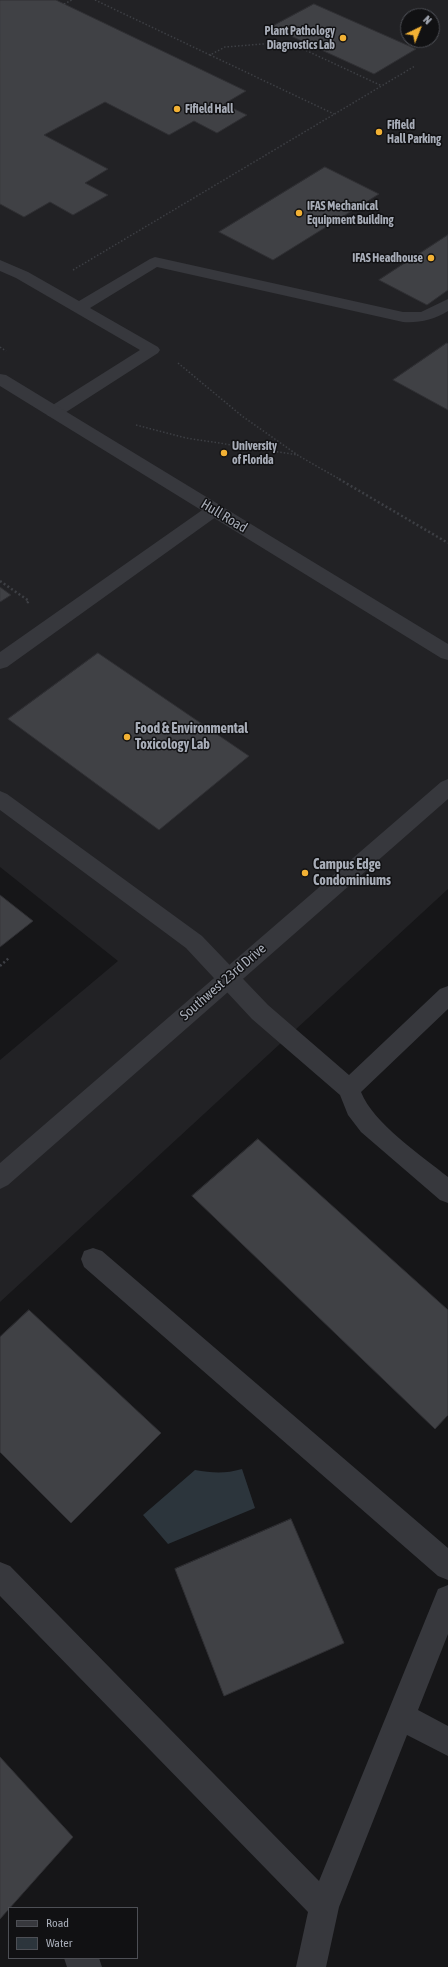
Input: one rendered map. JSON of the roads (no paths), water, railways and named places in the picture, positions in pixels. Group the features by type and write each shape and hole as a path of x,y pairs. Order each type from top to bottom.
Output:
{"street":[{"path":"79,308 155,262 403,317 418,318 430,316 448,304"},
{"path":"0,265 152,350 54,412"},
{"name":"Hull Road","path":"0,379 448,652"},
{"path":"0,662 214,510"},
{"name":"Southwest 23rd Drive","path":"0,1178 448,787"},
{"path":"0,799 194,942 260,1012 349,1088 356,1108 369,1125 448,1192"},
{"path":"349,1088 448,995"},
{"path":"93,1259 448,1566"},
{"path":"0,1576 324,1907"},
{"path":"311,1967 324,1907 448,1599"},
{"path":"401,1716 448,1742"},
{"path":"80,1959 87,1967"}],"water":[{"path":"242,1469 255,1508 168,1544 143,1515 195,1470 207,1472 230,1472"}],"place":[{"name":"Plant Pathology Diagnostics Lab","path":"343,38"},
{"name":"Fifield Hall","path":"177,109"},
{"name":"Fifield Hall Parking","path":"379,132"},
{"name":"IFAS Mechanical Equipment Building","path":"299,213"},
{"name":"IFAS Headhouse","path":"431,258"},
{"name":"University of Florida","path":"224,453"},
{"name":"Food & Environmental Toxicology Lab","path":"127,737"},
{"name":"Campus Edge Condominiums","path":"305,873"}]}
